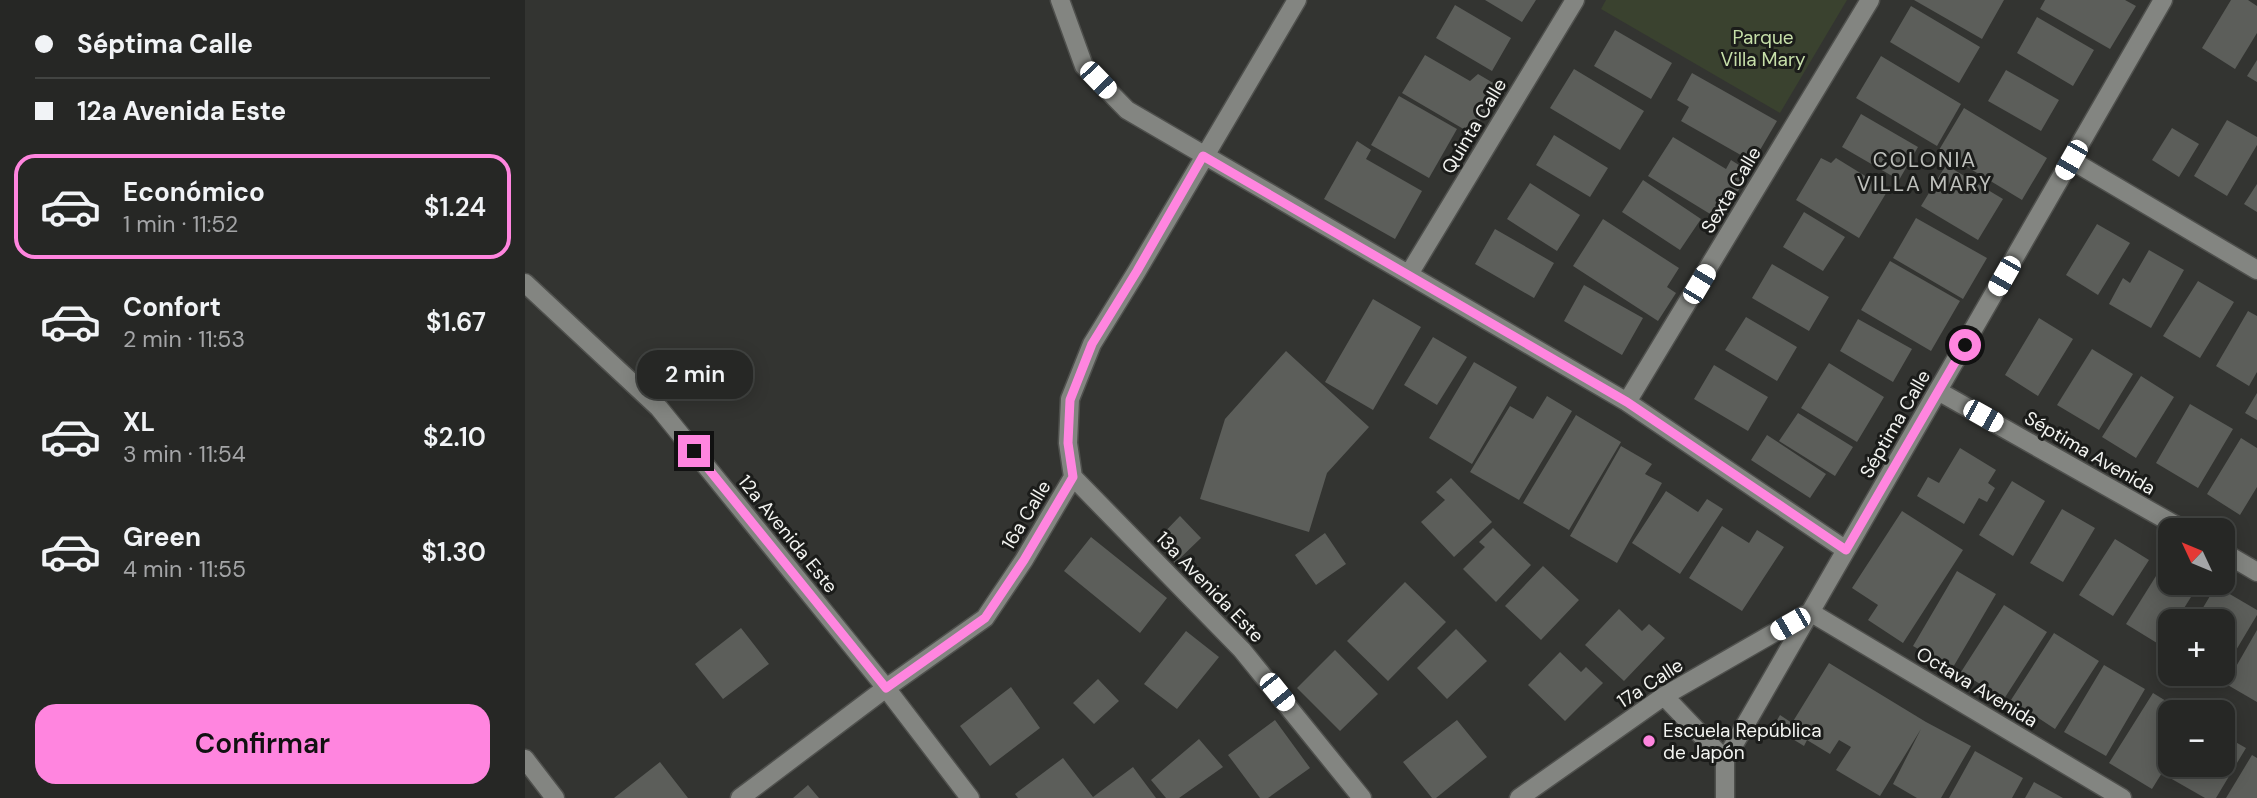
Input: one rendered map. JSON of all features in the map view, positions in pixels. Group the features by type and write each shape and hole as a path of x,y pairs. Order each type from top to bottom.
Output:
{"street":[{"path":"1060,0 1084,66 1127,110 1627,402 1846,550"},
{"name":"16a Calle","path":"740,798 886,688 985,618 1024,560 1073,477 1068,443 1070,400 1092,344 1297,0"},
{"name":"Quinta Calle","path":"1409,274 1575,0"},
{"name":"Sexta Calle","path":"1627,402 1870,0"},
{"name":"Séptima Calle","path":"1725,760 2163,0"},
{"path":"2071,160 2257,270"},
{"name":"12a Avenida Este","path":"525,282 659,408 886,688 970,798"},
{"name":"Séptima Avenida","path":"1938,391 2163,518"},
{"name":"13a Avenida Este","path":"1073,477 1242,650 1362,798"},
{"path":"2235,559 2257,572"},
{"name":"17a Calle","path":"1519,798 1664,696 1811,612"},
{"name":"Octava Avenida","path":"1811,612 2122,798"},
{"path":"1664,696 1725,760 1725,798"},
{"path":"525,759 555,798"}],"green space":[{"name":"Parque Villa Mary","path":"1606,0 1847,0 1780,113 1601,9"}],"building":[{"path":"1485,0 1536,0 1522,22"},
{"path":"1914,0 2004,0 1982,39"},
{"path":"2045,0 2125,0 2136,6 2110,49 2040,9"},
{"path":"2231,0 2248,0 2257,6 2257,33 2235,69 2202,48"},
{"path":"1455,5 1511,38 1492,71 1436,38"},
{"path":"1911,6 1980,47 1959,83 1890,42"},
{"path":"2037,17 2094,50 2073,86 2017,53"},
{"path":"1615,30 1672,63 1651,99 1594,66"},
{"path":"1425,55 1470,81 1478,74 1500,87 1472,134 1402,93"},
{"path":"1881,56 1961,104 1937,146 1856,98"},
{"path":"2257,60 2257,82 2247,76"},
{"path":"1574,69 1644,111 1620,150 1550,108"},
{"path":"2006,70 2059,100 2041,131 1988,101"},
{"path":"1692,73 1777,121 1753,162 1681,121 1689,107 1677,100"},
{"path":"1399,96 1457,129 1429,178 1371,145"},
{"path":"1964,108 2047,158 2022,200 1939,150"},
{"path":"1861,114 1918,147 1899,180 1842,147"},
{"path":"2227,120 2257,137 2257,145 2227,196 2194,176"},
{"path":"2172,128 2199,144 2179,177 2152,160"},
{"path":"1554,135 1608,168 1590,197 1536,165"},
{"path":"1673,137 1726,169 1731,160 1750,172 1720,220 1648,176"},
{"path":"1357,141 1371,150 1366,159 1422,191 1395,239 1324,199"},
{"path":"1821,158 1831,163 1836,158 1888,190 1859,238 1796,200"},
{"path":"1946,165 2003,199 1978,240 1921,206"},
{"path":"1643,180 1701,219 1680,250 1622,212"},
{"path":"1530,183 1580,215 1557,251 1507,219"},
{"path":"2257,184 2257,212 2244,204"},
{"path":"1804,212 1845,237 1823,271 1783,247"},
{"path":"1916,218 1987,258 1963,299 1893,258"},
{"path":"1603,219 1679,268 1667,287 1676,293 1658,321 1573,266"},
{"path":"2097,224 2130,243 2098,295 2066,275"},
{"path":"1495,229 1554,263 1534,298 1475,264"},
{"path":"2149,250 2184,270 2151,328 2109,304 2123,278 2130,283"},
{"path":"1890,261 1960,301 1931,351 1861,310"},
{"path":"1772,264 1829,297 1809,331 1752,298"},
{"path":"2198,281 2234,302 2200,358 2163,336"},
{"path":"1584,285 1643,318 1622,355 1564,321"},
{"path":"1373,299 1421,327 1373,410 1325,382"},
{"path":"2248,311 2257,316 2257,372 2249,386 2216,366"},
{"path":"1746,317 1797,347 1777,381 1725,350"},
{"path":"2039,318 2073,339 2038,396 2005,375"},
{"path":"1858,319 1912,349 1893,382 1840,351"},
{"path":"1433,337 1467,357 1437,405 1404,385"},
{"path":"2092,349 2133,374 2099,430 2057,405"},
{"path":"1286,351 1369,427 1327,473 1309,532 1200,499 1225,419"},
{"path":"1474,362 1517,387 1472,464 1429,438"},
{"path":"1829,363 1884,397 1857,442 1801,408"},
{"path":"1714,365 1768,397 1748,431 1694,399"},
{"path":"2141,376 2174,397 2136,458 2102,437"},
{"path":"2257,393 2257,420 2245,413"},
{"path":"1547,396 1572,411 1519,500 1470,472 1510,406 1533,419"},
{"path":"2190,404 2233,429 2198,488 2156,463"},
{"path":"1798,413 1853,447 1835,476 1779,441"},
{"path":"1576,415 1621,442 1569,530 1523,503"},
{"path":"1767,435 1826,474 1810,498 1751,460"},
{"path":"2241,438 2257,448 2257,487 2240,515 2207,494"},
{"path":"1621,446 1652,464 1645,474 1662,483 1617,563 1570,536"},
{"path":"1960,448 1996,470 1988,483 1995,488 1987,502 1979,498 1964,524 1917,496 1928,477 1939,483"},
{"path":"1451,478 1492,522 1454,557 1421,522 1445,500 1436,492"},
{"path":"2012,481 2045,501 2013,556 1979,535"},
{"path":"1666,491 1698,512 1707,499 1723,509 1680,574 1632,543"},
{"path":"2062,509 2095,528 2063,582 2030,563"},
{"path":"1902,511 1963,550 1903,643 1868,620 1878,605 1852,588"},
{"path":"1180,516 1201,538 1175,563 1155,542"},
{"path":"1722,526 1749,543 1757,530 1784,547 1742,611 1689,578"},
{"path":"1493,528 1531,565 1496,602 1463,569 1485,547 1479,542"},
{"path":"1325,533 1346,564 1316,585 1295,555"},
{"path":"1091,537 1167,598 1140,633 1064,571"},
{"path":"2115,539 2149,560 2113,616 2079,595"},
{"path":"1543,566 1579,600 1541,640 1505,606"},
{"path":"1957,571 1996,594 1952,669 1913,646"},
{"path":"2158,573 2158,595 2192,595 2184,609 2158,609 2158,644 2126,624"},
{"path":"1405,582 1446,622 1388,681 1347,641"},
{"path":"2211,595 2231,595 2257,610 2257,615 2235,652 2235,609 2202,609"},
{"path":"2004,605 2047,632 2004,699 1961,672"},
{"path":"1619,609 1642,631 1649,624 1665,638 1624,681 1585,645"},
{"path":"741,628 769,664 723,699 695,664"},
{"path":"1456,629 1487,661 1447,699 1417,668"},
{"path":"2257,630 2257,702 2229,686 2235,686 2235,668"},
{"path":"1186,631 1219,657 1177,709 1144,684"},
{"path":"2054,633 2099,661 2055,729 2011,700"},
{"path":"1335,650 1378,694 1340,731 1297,688"},
{"path":"1560,652 1581,672 1586,667 1603,683 1565,721 1528,685"},
{"path":"1829,663 1971,746 1941,798 1917,798 1893,784 1921,729 1880,796 1836,770 1851,747 1839,740 1830,754 1807,740 1804,746 1773,727 1780,715 1792,723"},
{"path":"2104,665 2145,689 2106,756 2064,732"},
{"path":"1098,679 1119,701 1094,724 1073,703"},
{"path":"1011,687 1040,728 990,766 960,726"},
{"path":"2153,693 2164,700 2158,700 2159,777 2152,789 2109,763"},
{"path":"1275,720 1310,768 1268,798 1260,798 1228,755"},
{"path":"1457,720 1487,757 1436,798 1432,798 1403,762"},
{"path":"1199,739 1223,767 1179,798 1166,798 1151,780"},
{"path":"2235,742 2246,748 2235,766"},
{"path":"1975,751 2023,778 2012,798 1949,798"},
{"path":"2252,755 2257,758 2257,798 2226,798"},
{"path":"1063,758 1093,797 1133,767 1156,798 1018,798 1015,794"},
{"path":"660,762 688,798 614,798"},
{"path":"2229,777 2216,798 2205,798 2170,778"},
{"path":"2034,782 2063,798 2025,798"},
{"path":"808,785 819,798 793,798"}],"place":[{"name":"Escuela República de Japón","path":"1649,741"}],"district":[{"name":"COLONIA VILLA MARY","path":"1925,172"}],"route":[{"path":"694,451 886,688 985,618 1024,560 1073,477 1068,443 1070,400 1092,344 1203,156 1627,402 1846,550 1965,345"}]}
